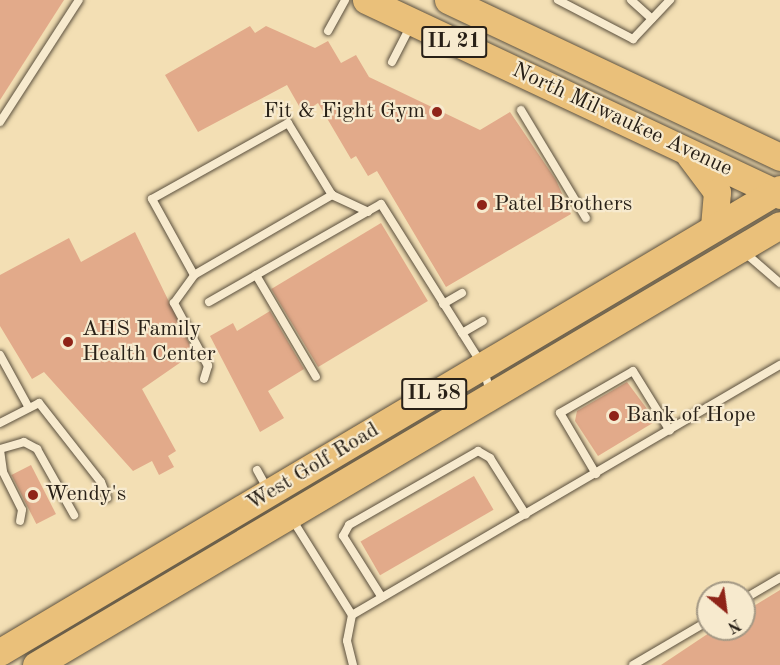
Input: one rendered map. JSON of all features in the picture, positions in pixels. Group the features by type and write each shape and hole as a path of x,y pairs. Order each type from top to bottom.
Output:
{"main road":[{"name":"North Milwaukee Avenue","path":"366,0 778,192"},
{"name":"North Milwaukee Avenue","path":"448,0 780,156"},
{"path":"685,150 717,192 714,228"},
{"name":"West Golf Road","path":"0,652 263,481 483,366 778,192"},
{"name":"West Golf Road","path":"36,665 780,225"}],"lane":[{"path":"0,122 79,0"},
{"path":"328,31 345,0"},
{"path":"558,0 633,39 670,0"},
{"path":"631,0 652,19"},
{"path":"392,62 412,22"},
{"path":"521,110 586,218"},
{"path":"194,275 152,199 288,123 332,195 368,212"},
{"path":"204,379 208,366 174,303 194,275 332,195"},
{"path":"209,302 381,204 499,391"},
{"path":"741,249 780,283"},
{"path":"256,275 316,377"},
{"path":"443,304 462,293"},
{"path":"462,333 483,321"},
{"path":"0,355 28,408"},
{"path":"352,615 780,365"},
{"path":"483,366 499,391"},
{"path":"596,474 560,414 633,370 670,431"},
{"path":"0,423 39,403 101,482 107,498"},
{"path":"20,521 22,510 3,472 0,450 24,442 37,449 74,515"},
{"path":"381,596 343,536 349,525 478,451 490,458 526,515"},
{"path":"290,516 352,615 347,641 353,665"},
{"path":"756,593 780,578"},
{"path":"633,665 696,628"}],"building":[{"path":"0,0 64,0 0,100"},
{"path":"250,26 255,33 266,26 315,48 328,41 341,63 356,55 369,77 480,130 510,112 556,180 571,214 446,287 377,171 368,176 356,156 351,159 318,103 303,113 287,85 198,132 165,75"},
{"path":"381,223 428,301 318,367 271,289"},
{"path":"135,232 194,353 142,389 176,451 168,456 174,467 159,475 152,461 133,471 44,372 32,379 0,326 0,275 69,238 81,262"},
{"path":"270,311 304,369 268,391 284,418 260,432 210,336 233,323 237,331"},
{"name":"Bank of Hope","path":"627,382 656,421 598,456 575,421 577,411"},
{"name":"Wendy's","path":"31,465 56,514 36,524 11,475"},
{"path":"474,476 493,510 380,575 361,542"},
{"path":"780,590 780,665 661,665 697,641 756,641 756,605"}],"place":[{"name":"Fit & Fight Gym","path":"437,112"},
{"name":"Patel Brothers","path":"482,205"},
{"name":"AHS Family Health Center","path":"68,342"},
{"name":"Bank of Hope","path":"614,416"},
{"name":"Wendy's","path":"33,495"}]}
